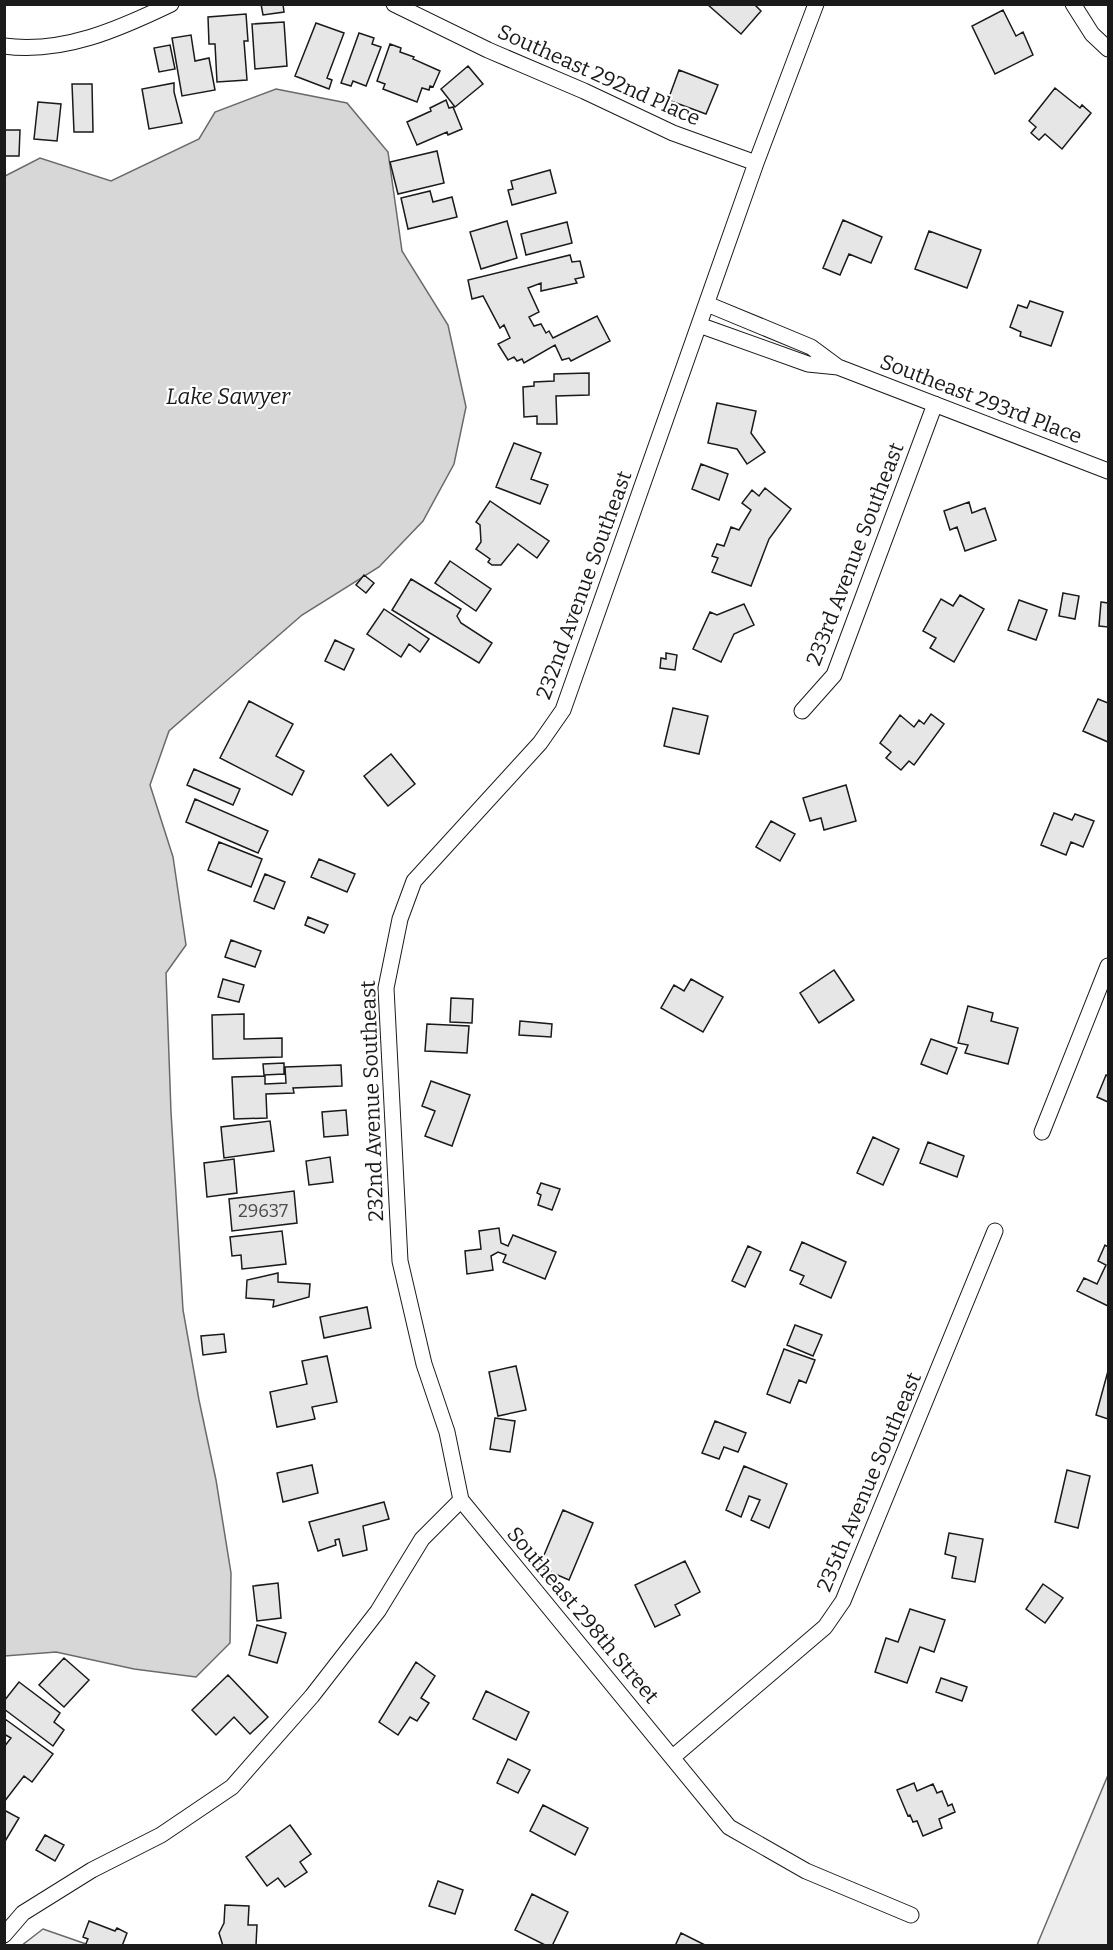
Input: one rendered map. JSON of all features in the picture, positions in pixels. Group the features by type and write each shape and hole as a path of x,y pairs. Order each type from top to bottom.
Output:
{"street":[{"path":"4,45 24,48 75,43 142,18 171,4"},
{"name":"Southeast 292nd Place","path":"394,4 488,50 584,91 673,133 756,163"},
{"name":"232nd Avenue Southeast","path":"461,1500 447,1432 424,1365 399,1262 386,988 390,959 400,918 414,881 540,743 563,710 756,163 816,4"},
{"path":"1073,4 1092,34 1108,49"},
{"name":"Southeast 293rd Place","path":"707,304 811,347 838,367"},
{"name":"Southeast 293rd Place","path":"699,325 808,364 838,367 1108,471"},
{"name":"233rd Avenue Southeast","path":"802,711 834,675 935,404"},
{"path":"1042,1132 1108,966"},
{"name":"235th Avenue Southeast","path":"673,1757 825,1627 843,1601 856,1575 995,1231"},
{"path":"4,1935 23,1913 92,1870 160,1836 232,1787 312,1696 378,1611 422,1539 461,1500"},
{"name":"Southeast 298th Street","path":"461,1500 729,1827 806,1871 911,1915"}],"shaded area":[{"path":"1108,1775 1108,1945 1037,1945"},
{"path":"43,1929 89,1945 21,1946"}],"water":[{"name":"Lake Sawyer","path":"276,89 347,103 388,152 402,251 448,325 466,407 454,464 423,521 379,567 302,615 169,731 150,785 173,857 186,945 166,973 171,1112 183,1310 216,1480 231,1573 230,1643 196,1677 134,1669 56,1652 5,1656 5,176 40,158 111,181 199,139 215,112"}],"building":[{"path":"261,4 283,4 284,12 263,15"},
{"path":"707,4 754,4 761,11 741,34"},
{"path":"1003,10 1016,36 1023,32 1033,55 995,74 972,26"},
{"path":"246,14 248,41 244,41 247,80 217,82 215,44 209,44 208,17"},
{"path":"284,22 287,66 255,69 252,24"},
{"path":"316,23 344,33 327,78 332,80 329,89 295,76"},
{"path":"359,33 374,38 372,44 381,47 366,86 353,81 351,86 341,83"},
{"path":"191,35 195,61 209,58 215,90 182,96 172,38"},
{"path":"390,44 401,48 400,52 440,71 433,87 430,86 429,90 422,88 417,102 383,89 385,84 377,81"},
{"path":"170,45 175,69 159,72 154,48"},
{"path":"468,66 483,84 455,107 441,89"},
{"path":"679,70 718,85 706,114 668,100"},
{"path":"174,83 182,123 149,129 142,89"},
{"path":"72,84 92,84 93,132 74,132"},
{"path":"1055,88 1080,108 1082,105 1091,113 1062,149 1045,134 1039,140 1031,133 1036,127 1029,121"},
{"path":"446,100 449,108 453,107 462,129 448,135 447,132 417,145 407,122 431,111 430,108"},
{"path":"38,102 61,104 57,141 34,139"},
{"path":"4,130 20,130 19,156 4,156"},
{"path":"437,151 444,183 398,194 390,162"},
{"path":"550,170 556,193 512,205 508,190 513,189 511,181"},
{"path":"430,191 433,202 452,197 457,217 408,229 401,198"},
{"path":"843,220 882,237 871,263 849,254 840,275 823,268"},
{"path":"507,221 517,258 481,269 470,232"},
{"path":"567,222 572,243 526,255 521,234"},
{"path":"929,231 981,250 967,288 915,269"},
{"path":"570,255 572,262 580,261 584,277 575,279 577,283 541,291 541,283 528,288 539,312 529,317 534,326 541,324 546,333 549,331 553,338 597,316 610,341 571,361 569,358 562,360 555,345 524,363 522,359 517,361 514,357 508,360 498,344 510,338 504,325 500,328 483,296 472,299 468,280"},
{"path":"1030,301 1063,312 1051,346 1020,336 1021,332 1010,327 1018,305 1027,308"},
{"path":"589,373 589,395 556,396 557,424 537,424 537,416 524,417 523,387 534,386 534,382 554,381 554,374"},
{"path":"717,403 756,411 751,433 765,452 747,464 737,449 708,443"},
{"path":"514,443 541,453 531,479 548,485 540,504 496,487"},
{"path":"701,464 728,474 719,500 692,489"},
{"path":"765,488 791,509 769,539 751,586 712,572 718,558 712,556 717,544 724,546 731,527 739,530 751,510 742,503 752,490 759,496"},
{"path":"490,501 549,541 537,558 518,544 501,565 492,565 488,562 490,559 476,549 481,542 480,525 476,522"},
{"path":"969,502 972,513 985,508 996,540 965,551 957,527 950,530 944,511"},
{"path":"450,561 491,589 476,611 435,583"},
{"path":"364,575 374,583 366,593 356,585"},
{"path":"411,579 461,609 457,616 461,623 492,643 479,663 392,610"},
{"path":"1063,593 1079,596 1075,619 1059,616"},
{"path":"960,595 984,609 954,662 930,648 936,638 923,631 941,599 953,606"},
{"path":"1019,600 1047,610 1036,640 1008,630"},
{"path":"1101,602 1108,603 1108,627 1099,626"},
{"path":"744,604 754,625 734,634 721,662 693,649 710,612 717,615"},
{"path":"384,609 429,639 420,652 409,644 401,657 367,634"},
{"path":"335,640 354,649 344,670 325,661"},
{"path":"666,653 677,655 675,670 660,668 661,658 666,659"},
{"path":"1098,699 1108,703 1108,742 1083,731"},
{"path":"249,701 293,724 276,756 304,771 292,795 220,758"},
{"path":"673,708 708,716 699,754 664,746"},
{"path":"931,714 944,724 914,765 909,761 901,770 886,758 891,752 880,743 900,715 914,727 919,720 924,724"},
{"path":"391,754 415,784 388,806 364,776"},
{"path":"194,769 240,789 233,805 187,785"},
{"path":"846,785 856,821 824,830 821,818 810,821 803,798"},
{"path":"195,799 268,831 258,853 186,822"},
{"path":"1054,813 1072,820 1075,814 1094,821 1083,847 1071,842 1066,855 1041,845"},
{"path":"771,821 795,834 780,861 756,847"},
{"path":"219,842 262,859 251,887 208,870"},
{"path":"319,859 355,874 347,892 311,877"},
{"path":"265,874 285,882 274,909 254,901"},
{"path":"308,917 328,925 324,933 305,925"},
{"path":"231,940 261,951 255,967 225,957"},
{"path":"834,970 854,1000 819,1023 800,993"},
{"path":"223,979 244,985 239,1002 218,997"},
{"path":"691,979 723,997 703,1032 661,1008 674,985 684,991"},
{"path":"451,998 473,999 472,1023 450,1022"},
{"path":"968,1006 993,1013 991,1021 1018,1028 1008,1064 965,1053 968,1045 958,1043"},
{"path":"244,1014 244,1039 282,1038 282,1057 213,1059 212,1015"},
{"path":"520,1021 552,1024 551,1037 519,1035"},
{"path":"427,1024 469,1026 467,1053 425,1051"},
{"path":"931,1039 957,1048 947,1074 921,1064"},
{"path":"284,1063 284,1074 264,1075 263,1064"},
{"path":"341,1065 342,1086 293,1088 294,1093 266,1094 267,1118 234,1119 232,1077 265,1076 265,1084 286,1083 285,1067"},
{"path":"1106,1075 1108,1076 1108,1102 1097,1097"},
{"path":"431,1081 470,1095 452,1146 425,1136 435,1111 422,1106"},
{"path":"346,1110 348,1135 324,1137 322,1112"},
{"path":"270,1121 274,1151 224,1158 221,1127"},
{"path":"873,1137 899,1149 883,1185 857,1173"},
{"path":"928,1142 964,1156 957,1177 920,1163"},
{"path":"330,1157 333,1182 309,1185 306,1161"},
{"path":"234,1159 237,1193 207,1197 204,1163"},
{"path":"541,1183 560,1189 552,1210 538,1205 541,1195 537,1193"},
{"path":"294,1191 297,1223 232,1231 229,1199"},
{"path":"499,1228 501,1243 508,1246 513,1235 556,1252 545,1279 503,1262 506,1255 498,1252 491,1256 493,1270 467,1274 465,1251 481,1249 479,1231"},
{"path":"282,1231 286,1264 242,1269 241,1255 232,1256 230,1237"},
{"path":"802,1242 846,1262 831,1298 800,1284 804,1276 790,1270"},
{"path":"1105,1245 1108,1247 1108,1306 1077,1291 1084,1278 1097,1284 1106,1265 1098,1261"},
{"path":"748,1246 761,1252 745,1287 732,1281"},
{"path":"278,1273 278,1282 310,1284 309,1297 273,1307 274,1300 246,1298 247,1280"},
{"path":"367,1307 371,1328 324,1338 320,1317"},
{"path":"795,1325 822,1335 813,1356 787,1345"},
{"path":"224,1334 226,1352 203,1355 201,1336"},
{"path":"784,1349 815,1360 806,1383 799,1380 790,1403 767,1394"},
{"path":"327,1356 337,1402 312,1407 315,1419 277,1427 270,1392 307,1384 302,1361"},
{"path":"516,1366 526,1410 498,1416 489,1372"},
{"path":"1108,1371 1108,1419 1096,1415"},
{"path":"495,1418 515,1421 510,1452 490,1449"},
{"path":"715,1421 746,1433 738,1452 724,1447 719,1459 702,1453"},
{"path":"312,1465 318,1493 283,1502 277,1473"},
{"path":"744,1466 787,1484 769,1528 751,1520 760,1500 749,1496 741,1517 726,1510"},
{"path":"1067,1470 1090,1476 1078,1528 1055,1522"},
{"path":"384,1502 389,1519 363,1526 367,1550 343,1556 339,1539 335,1540 336,1545 318,1551 309,1522"},
{"path":"563,1510 593,1523 569,1580 539,1567"},
{"path":"949,1533 983,1539 975,1582 952,1578 956,1557 945,1554"},
{"path":"685,1561 700,1592 675,1605 680,1615 655,1627 635,1585"},
{"path":"278,1583 281,1618 257,1621 253,1586"},
{"path":"1043,1584 1063,1598 1045,1623 1026,1609"},
{"path":"910,1609 945,1620 934,1652 920,1647 907,1683 875,1672 886,1638 898,1642"},
{"path":"257,1625 286,1633 277,1663 249,1655"},
{"path":"64,1658 89,1680 64,1707 39,1685"},
{"path":"416,1662 435,1676 421,1698 429,1703 417,1721 410,1717 398,1735 379,1722"},
{"path":"228,1675 268,1717 250,1734 234,1717 216,1735 192,1710"},
{"path":"941,1678 967,1687 962,1701 936,1692"},
{"path":"19,1682 60,1713 54,1722 64,1730 53,1746 4,1709 4,1701"},
{"path":"486,1691 529,1712 516,1740 473,1719"},
{"path":"5,1719 53,1754 32,1782 24,1776 4,1802 4,1747 11,1738 4,1734"},
{"path":"508,1759 530,1770 518,1793 497,1783"},
{"path":"914,1783 917,1791 933,1784 937,1793 942,1791 948,1806 952,1804 955,1812 939,1819 942,1828 923,1836 917,1821 913,1822 910,1815 908,1816 897,1790"},
{"path":"543,1805 588,1828 575,1855 530,1831"},
{"path":"4,1810 19,1818 4,1843"},
{"path":"290,1825 311,1854 300,1862 307,1872 285,1887 278,1878 267,1886 246,1857"},
{"path":"45,1835 64,1845 55,1861 36,1850"},
{"path":"438,1881 463,1890 455,1914 429,1906"},
{"path":"532,1894 568,1912 552,1946 547,1946 515,1930"},
{"path":"225,1905 249,1906 248,1925 257,1925 256,1945 223,1946 219,1933 224,1923"},
{"path":"89,1921 127,1933 122,1946 85,1946 88,1939 83,1937"},
{"path":"681,1933 705,1945 705,1946 675,1946"}]}
